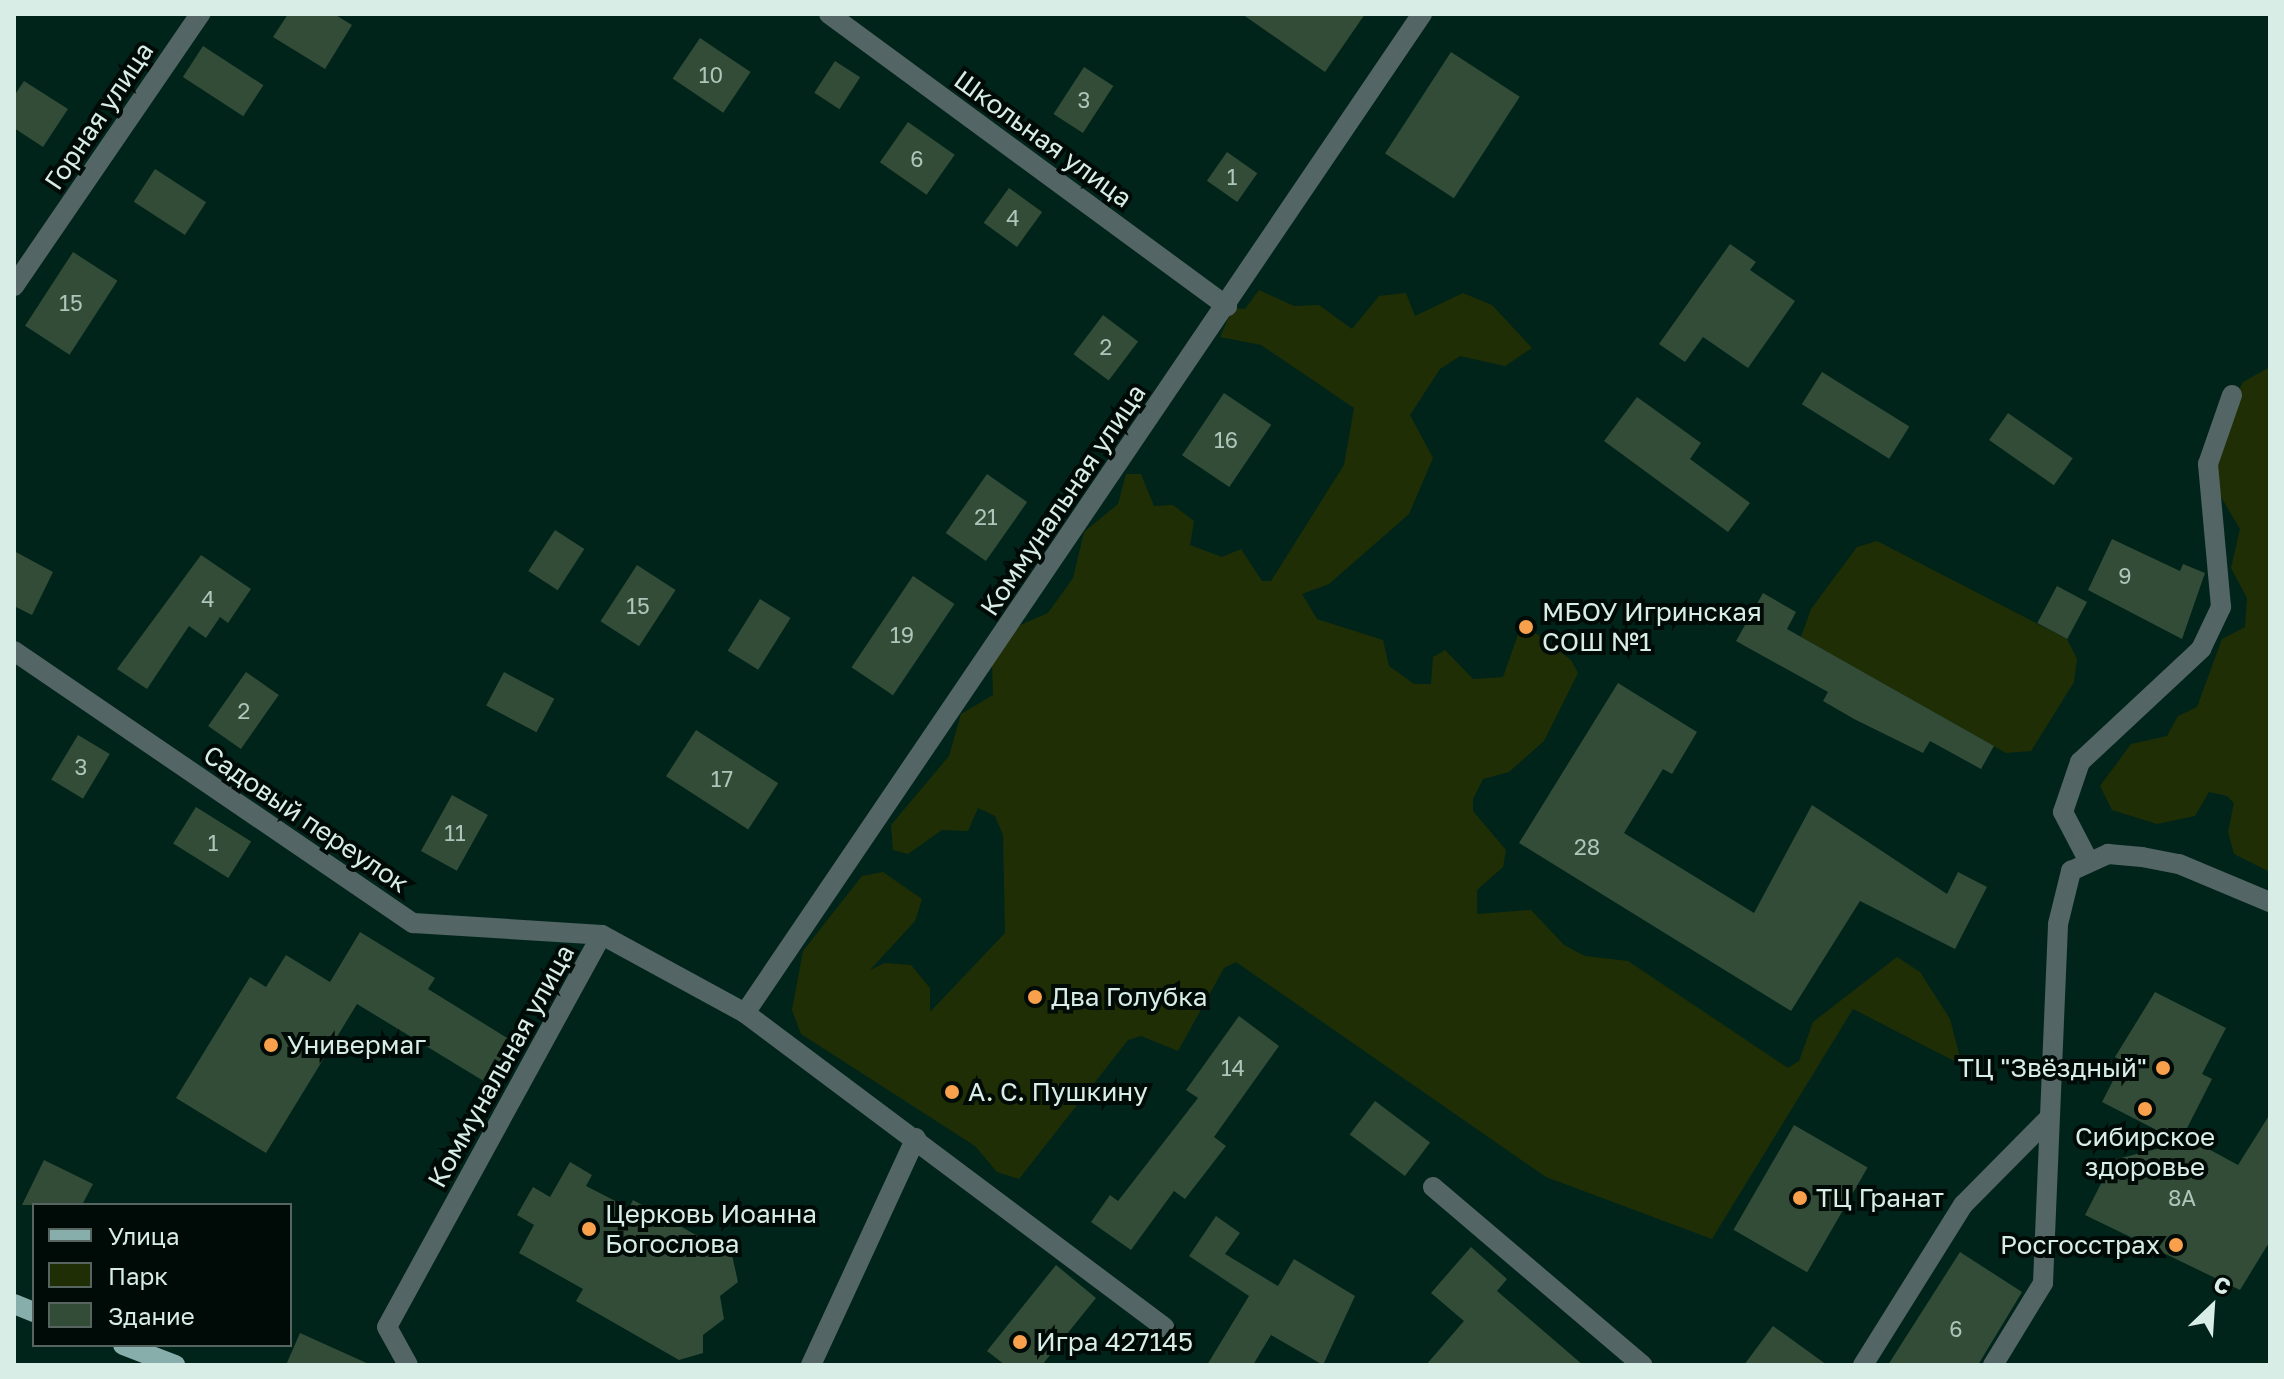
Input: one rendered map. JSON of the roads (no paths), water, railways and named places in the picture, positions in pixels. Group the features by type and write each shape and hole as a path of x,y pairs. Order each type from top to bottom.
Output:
{"main road":[{"path":"128,1347 175,1365"}],"street":[{"name":"Горная улица","path":"14,286 200,14"},
{"name":"Школьная улица","path":"829,14 1227,306"},
{"name":"Коммунальная улица","path":"745,1013 1422,14"},
{"path":"2088,860 2063,812 2080,762 2212,632 2223,582 2208,464 2232,395"},
{"name":"Садовый переулок","path":"14,651 413,923 602,935"},
{"path":"1993,1365 2043,1283 2047,1120 2062,891 2071,871 2088,860 2108,854 2179,864 2270,902"},
{"name":"Коммунальная улица","path":"408,1365 387,1327 602,935 745,1013 916,1138 1164,1327"},
{"path":"1863,1365 1963,1205 2047,1120"},
{"path":"811,1365 916,1138"},
{"path":"1433,1187 1642,1365"}],"place":[{"name":"МБОУ Игринская СОШ №1","path":"1526,627"},
{"name":"Два Голубка","path":"1035,997"},
{"name":"Универмаг","path":"271,1045"},
{"name":"ТЦ \"Звёздный\"","path":"2163,1068"},
{"name":"А. С. Пушкину","path":"952,1092"},
{"name":"Сибирское здоровье","path":"2145,1109"},
{"name":"ТЦ Гранат","path":"1800,1198"},
{"name":"Церковь Иоанна Богослова","path":"589,1229"},
{"name":"Росгосстрах","path":"2176,1245"},
{"name":"Игра 427145","path":"1020,1342"}]}
